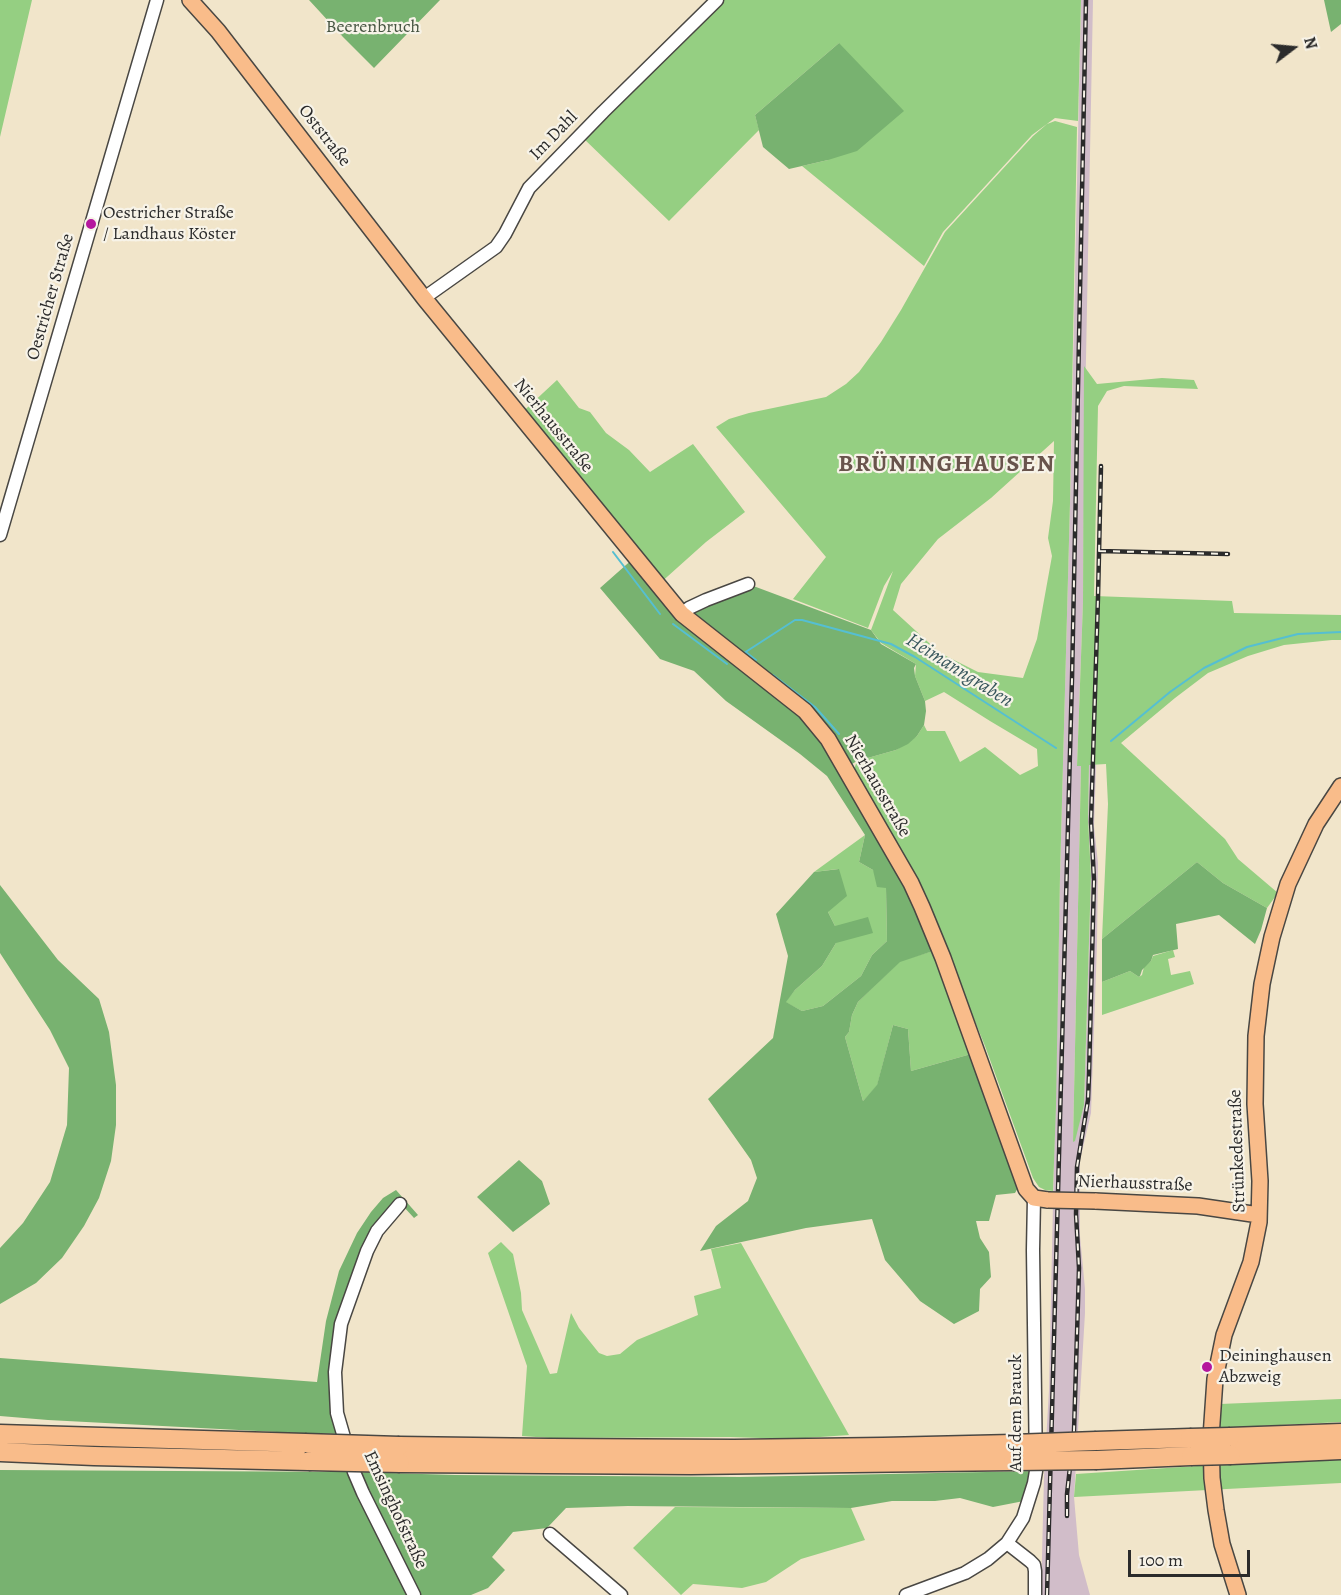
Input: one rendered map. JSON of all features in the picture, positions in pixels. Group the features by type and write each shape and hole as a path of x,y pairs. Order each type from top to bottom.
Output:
{"highway":[{"path":"0,1426 48,1434"},
{"path":"0,1434 48,1434 307,1452"},
{"path":"1230,1446 1341,1434"},
{"path":"0,1452 44,1455 307,1452 691,1465 1013,1452 1096,1441 1190,1447 1341,1450"},
{"path":"1013,1452 1096,1460 1190,1447"},
{"path":"0,1461 44,1455"}],"main road":[{"name":"Oststraße","path":"190,0 218,31 424,298"},
{"name":"Nierhausstraße","path":"424,298 682,614 806,711 828,739 911,883 922,907 943,958 1026,1189 1041,1199 1198,1206 1259,1215"},
{"name":"Strünkedestraße","path":"1238,1595 1222,1544 1216,1510 1212,1478 1212,1402 1224,1335 1251,1262 1256,1241 1260,1181 1255,1104 1256,1036 1262,984 1272,937 1288,884 1316,824 1341,786"}],"street":[{"name":"Oestricher Straße","path":"0,535 157,0"},
{"name":"Im Dahl","path":"424,298 496,247 529,188 603,111 717,0"},
{"path":"682,614 706,600 748,585"},
{"name":"Auf dem Brauck","path":"906,1595 965,1573 988,1559 1007,1543 1023,1518 1035,1484 1033,1250 1041,1199"},
{"name":"Emsinghofstraße","path":"400,1204 377,1231 367,1251 341,1324 335,1372 338,1413 354,1472 414,1595"},
{"path":"550,1534 621,1595"},
{"path":"1007,1543 1034,1565 1035,1595"}],"shaded area":[{"path":"1081,0 1093,0 1083,602 1077,765 1081,765 1073,1142 1084,1105 1091,876 1088,819 1090,700 1094,596 1102,597 1094,826 1098,863 1097,944 1091,1113 1080,1160 1080,1236 1085,1313 1074,1497 1079,1555 1090,1595 1041,1595 1049,1390"}],"green space":[{"path":"0,0 32,0 0,137"},
{"name":"Beerenbruch","path":"309,0 440,0 374,68"},
{"path":"721,0 1081,0 1078,121 1055,118 1032,135 943,232 924,266 802,166 828,160 839,43 755,115 759,130 669,221 582,137"},
{"path":"1324,0 1341,0 1341,24 1331,32"},
{"path":"839,43 904,111 857,151 789,169 763,147 755,115"},
{"path":"1055,121 1077,127 1053,1191 1039,1187 1033,1178 985,1046 936,925 853,772 857,761 896,750 917,736 924,725 927,731 945,731 960,762 985,747 1020,775 1038,766 1037,749 944,692 925,701 915,676 916,664 881,643 871,630 893,571 884,586 868,628 793,599 826,557 716,427 729,419 749,413 826,397 846,384 859,372 881,342 945,232 1033,136 1047,124","holes":["1054,441 1053,501 1048,538 1052,556 1037,639 1023,678 978,672 940,653 893,610 901,584 938,539 991,498"]},
{"path":"1084,366 1097,384 1162,378 1194,380 1198,389 1124,386 1107,391 1098,406 1094,596 1232,601 1234,613 1341,615 1341,640 1284,645 1248,656 1208,673 1121,743 1225,839 1238,859 1278,893 1267,908 1223,883 1197,862 1102,939 1108,804 1106,764 1089,765 1088,819 1091,876 1084,1105 1073,1142 1081,766 1077,766 1083,602"},
{"path":"557,380 579,408 590,412 606,433 629,450 650,472 693,444 745,512 706,542 658,585 515,419"},
{"path":"635,557 682,614 748,584 871,630 881,644 916,664 915,676 925,701 926,711 924,725 917,736 896,750 857,761 842,770 916,902 936,950 900,962 858,1002 852,1015 849,1032 845,1037 863,1101 877,1085 893,1025 908,1029 911,1071 971,1054 1019,1186 1015,1193 996,1195 989,1221 976,1221 980,1238 989,1252 991,1277 980,1289 979,1311 954,1324 920,1301 885,1260 872,1219 806,1228 700,1251 716,1226 748,1201 757,1178 751,1160 708,1099 773,1038 788,956 776,914 814,872 839,869 847,896 828,912 835,926 868,917 873,933 836,943 822,966 795,990 786,1002 802,1011 823,1006 861,976 872,955 887,941 886,888 877,887 873,870 859,862 865,835 827,776 726,701 694,671 660,659 600,588"},
{"path":"865,835 859,862 873,870 886,888 887,941 872,955 861,976 823,1006 802,1011 785,1002 822,966 836,943 835,926 828,912 838,869 814,872"},
{"path":"1197,862 1223,883 1267,908 1255,944 1219,915 1176,924 1178,949 1153,955 1139,977 1130,971 1102,982 1102,939"},
{"path":"0,885 58,960 99,999 109,1032 116,1085 116,1125 111,1161 99,1198 84,1226 62,1258 36,1283 0,1304 0,1248 23,1223 50,1182 67,1125 69,1068 50,1030 0,953"},
{"path":"936,950 971,1054 911,1071 908,1029 893,1025 877,1086 863,1101 845,1037 849,1032 852,1015 858,1002 900,961"},
{"path":"1173,950 1175,957 1168,959 1171,975 1190,971 1194,984 1102,1015 1102,982 1130,971 1139,977 1153,956"},
{"path":"519,1160 542,1181 550,1204 513,1232 477,1197"},
{"path":"396,1190 418,1215 414,1218 403,1206 373,1247 344,1328 334,1376 344,1434 0,1416 0,1358 317,1382 326,1321 339,1271 357,1233 371,1212 383,1198"},
{"path":"501,1242 513,1254 522,1310 550,1374 557,1373 571,1313 579,1328 599,1353 607,1356 620,1354 637,1340 698,1315 694,1296 721,1288 711,1249 741,1243 849,1435 791,1439 522,1436 527,1366 488,1253"},
{"path":"1341,1399 1341,1422 1219,1428 1220,1404"},
{"path":"1341,1458 1341,1483 1074,1497 1076,1474"},
{"path":"0,1470 740,1477 1036,1471 1029,1500 993,1507 960,1498 935,1501 892,1501 851,1508 628,1506 566,1508 547,1528 513,1532 492,1557 505,1570 488,1588 471,1595 0,1595"},
{"path":"675,1507 851,1508 865,1540 801,1559 766,1582 742,1588 693,1584 681,1595 633,1548"}],"waterway":[{"name":"Heimanngraben","path":"613,552 660,614"},
{"name":"Heimanngraben","path":"744,653 795,620 891,644 1056,748"},
{"name":"Heimanngraben","path":"673,624 727,664"},
{"name":"Heimanngraben","path":"1111,741 1170,692 1204,668 1247,647 1298,634 1341,632"},
{"path":"747,653 756,660"},
{"path":"773,675 815,707 839,734"}],"railway":[{"path":"1047,1595 1072,679 1086,0"},
{"path":"1067,1516 1067,1494 1074,1431 1079,1268 1076,1214 1077,1167 1088,1100 1089,1075 1094,880 1091,822 1101,466"},
{"path":"1099,551 1228,554"}],"place":[{"name":"Oestricher Straße / Landhaus Köster","path":"91,224"},
{"name":"Deininghausen Abzweig","path":"1207,1367"}],"district":[{"name":"BRÜNINGHAUSEN","path":"947,465"}]}
